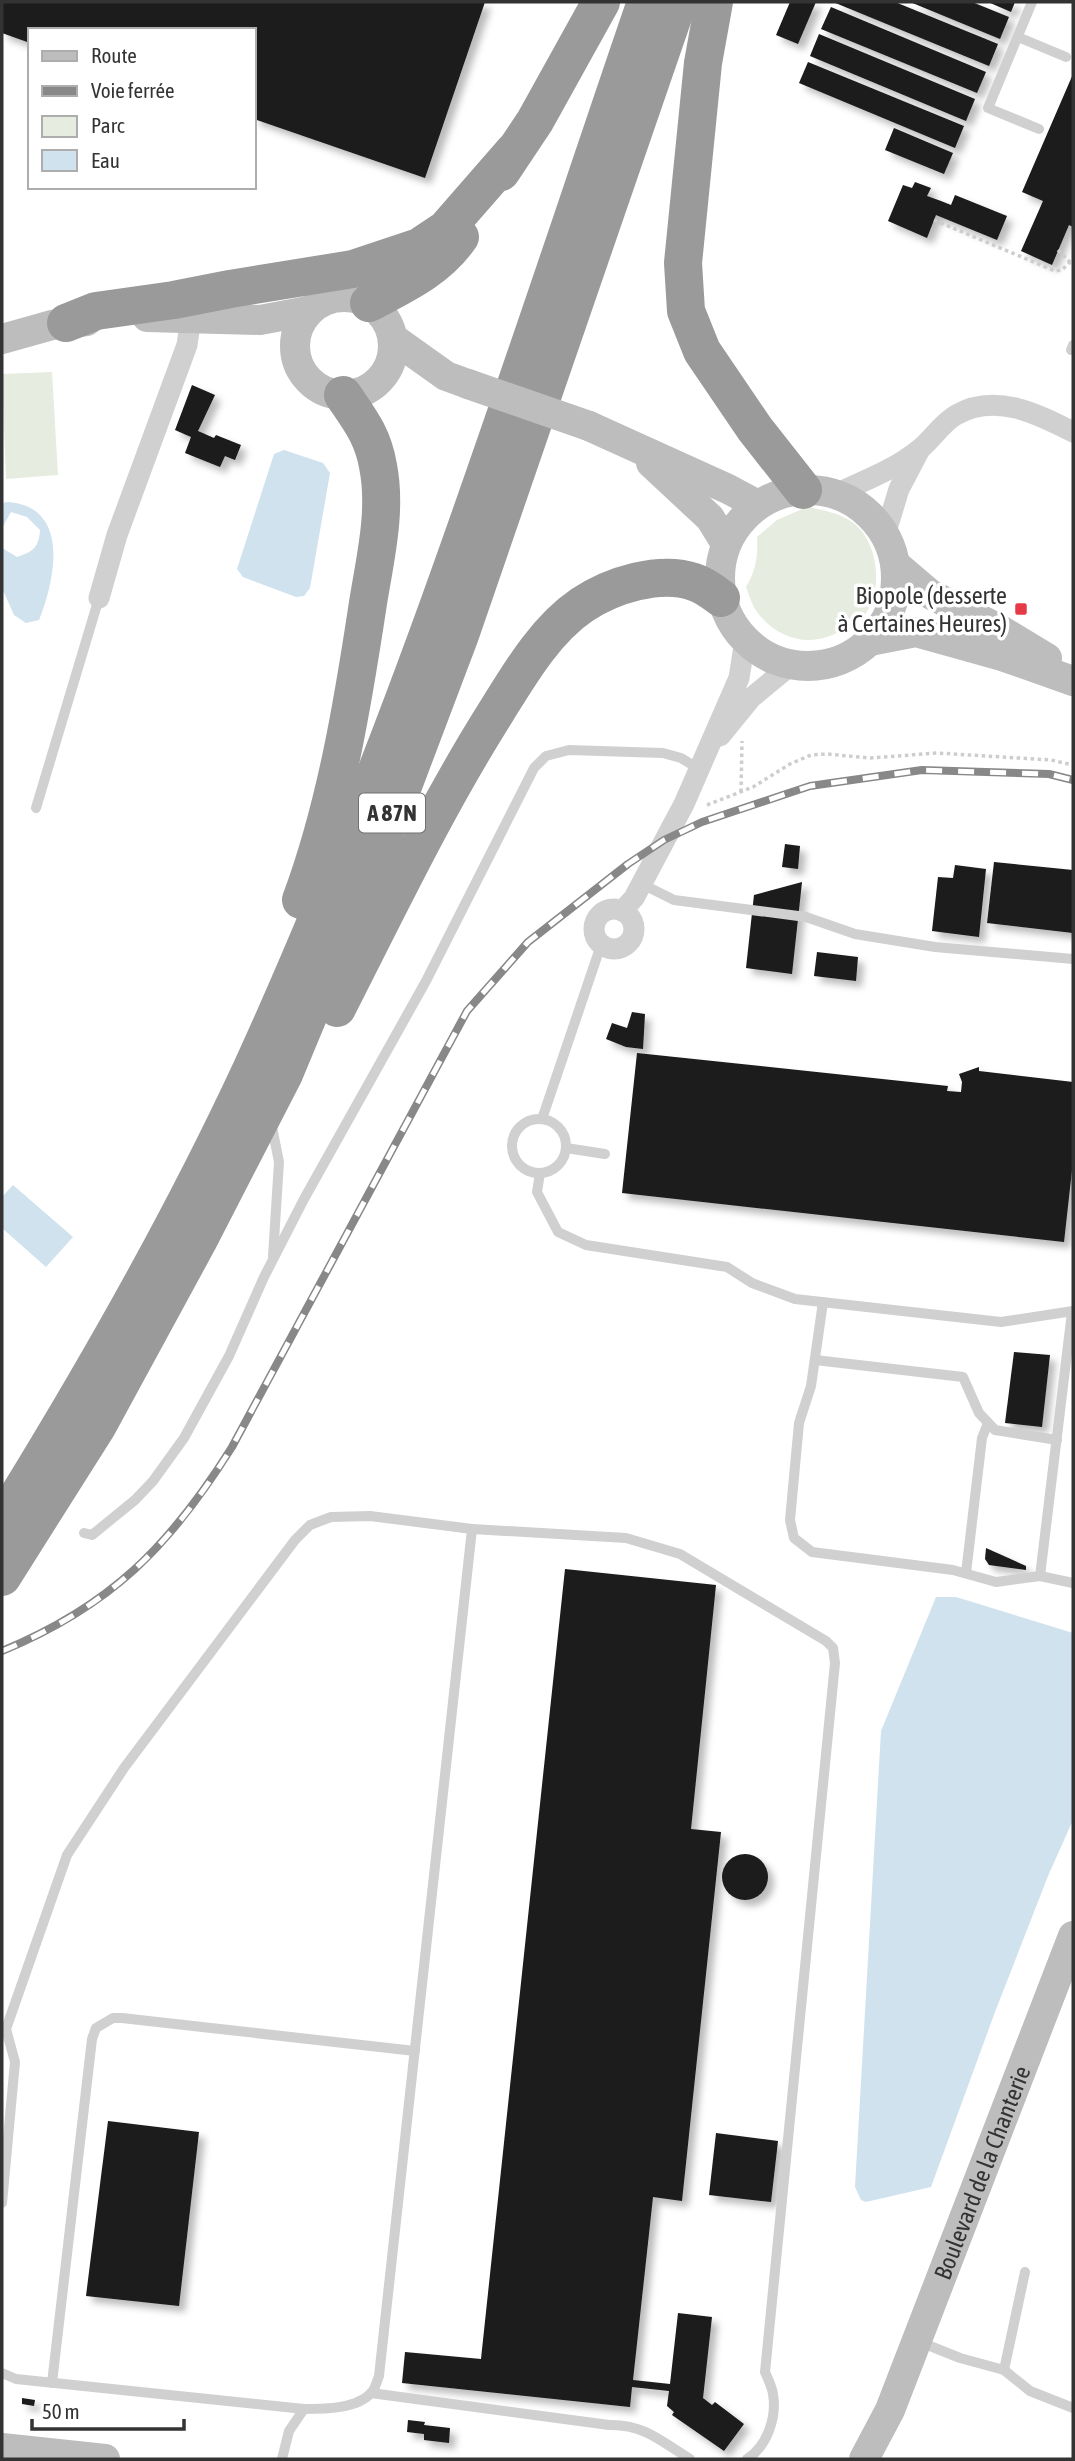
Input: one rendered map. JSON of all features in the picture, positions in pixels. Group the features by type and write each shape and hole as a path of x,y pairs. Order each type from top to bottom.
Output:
{"highway":[{"path":"369,303 421,276 447,255 535,121 601,2"},
{"name":"A 87N","path":"2,1522 81,1392 168,1234 267,1085 304,950 368,795 425,643 646,2"},
{"name":"A 87N","path":"2,1577 98,1425 198,1241 395,807 460,635 678,2"},
{"path":"714,2 703,64 683,263 686,311 702,351 755,429 819,492"},
{"path":"66,323 96,311 353,269 419,247 446,229 514,151"},
{"path":"343,396 370,435 378,466 382,499 377,547 345,737 306,887 251,1027 267,1085 319,1042 462,766 512,686 550,634 583,604 614,589 651,578 674,577 696,582 722,598"}],"street":[{"path":"2,339 52,325 131,317 260,320 309,311 327,299 348,296 369,303 386,318 394,339 392,362 381,380"},
{"path":"295,352 297,330 309,311"},
{"path":"99,598 117,535 187,345 191,317"},
{"path":"260,320 281,335 295,352 303,374 321,390 343,396 364,391 381,380 412,374 457,380"},
{"path":"394,339 418,358 457,380 589,426 758,505"},
{"path":"819,492 864,510 885,535 895,565 895,593 886,619 870,641 853,654 834,663 791,665 759,652 745,640 730,621 722,598 720,570 726,544 739,522 758,505 779,494 819,492 876,476 920,449 954,415 975,407 992,405 1034,412 1073,432"},
{"path":"633,446 710,517 726,544"},
{"path":"885,535 899,489 920,449"},
{"path":"895,565 930,594 999,629 1073,674"},
{"path":"870,641 916,632 1002,656 1073,681"},
{"path":"601,945 593,928 597,918 603,912 613,909 622,911 642,884 684,804 739,678 745,640"},
{"path":"703,760 751,698 791,665"},
{"name":"Boulevard de la Chanterie","path":"864,2459 890,2410 918,2342 1073,1936"},
{"name":"Boulevard de la Chanterie","path":"877,2459 890,2410"},
{"path":"2,2448 52,2456 105,2459"}],"lane":[{"path":"1032,2 988,108 1039,129"},
{"path":"1018,37 1066,57"},
{"path":"36,808 99,598"},
{"path":"84,1533 92,1535 135,1500 169,1460 229,1356 310,1188 426,981 539,761 561,750 663,753 703,760"},
{"path":"642,884 674,900 806,916 855,934 935,947 1073,959"},
{"path":"542,1119 601,945"},
{"path":"267,1085 279,1162 272,1262"},
{"path":"542,1119 555,1124 564,1135 566,1148 562,1160 553,1170 540,1173 528,1171 517,1163 512,1152 512,1139 518,1127 529,1120 542,1119"},
{"path":"566,1148 605,1154"},
{"path":"540,1173 537,1192 558,1232 586,1245 727,1267 752,1283 795,1299 1000,1322 1073,1311 1040,1576"},
{"path":"822,1302 811,1387 799,1423 790,1520 794,1538 812,1552 953,1570 996,1582 1040,1576 1073,1583"},
{"path":"815,1360 963,1377 979,1413 995,1430 1056,1440"},
{"path":"966,1573 982,1438 988,1423"},
{"path":"2,2203 15,2062 4,2029 67,1855 124,1768 295,1540 310,1525 331,1517 370,1516 472,1529 626,1538 680,1554 826,1641 833,1648 835,1663 765,2372 773,2393 774,2416 767,2438 747,2459"},
{"path":"2,2373 16,2379 304,2409 330,2409 357,2402 371,2393 379,2376 472,1529"},
{"path":"52,2383 92,2039 96,2028 113,2018 122,2018 415,2051"},
{"path":"1004,2370 1025,2272"},
{"path":"918,2342 960,2358 1004,2370 1030,2391 1073,2408"},
{"path":"371,2393 609,2425 626,2424 643,2430 690,2459"},
{"path":"282,2459 289,2431 304,2409"}],"path":[{"path":"934,220 1055,271 1071,264 1058,250"},
{"path":"741,792 742,736"},
{"path":"684,804 693,811 753,787 790,764 811,755 870,758 937,753 1051,760 1073,765"}],"green space":[{"path":"52,372 58,475 6,479 2,374"},
{"path":"807,507 827,511 857,526 870,546 876,570 874,595 864,616 840,631 815,640 793,638 774,628 757,612 746,587 756,563 757,537 777,520"}],"water":[{"path":"284,450 323,463 330,473 310,588 304,596 296,597 243,577 237,569 274,454"},
{"path":"2,503 28,507 42,517 50,531 53,548 53,566 45,604 39,620 26,623 14,615 2,588 2,548 17,557 27,553 37,545 40,530 27,517 11,512 2,528"},
{"path":"13,1185 73,1237 46,1267 2,1228 2,1197"},
{"path":"936,1597 956,1597 1073,1633 1073,1820 995,2012 931,2187 866,2202 861,2200 855,2187 881,1731"}],"building":[{"path":"2,2 485,2 425,178 256,120 256,28 28,28 28,42 2,33"},
{"path":"790,2 816,2 798,44 776,35"},
{"path":"833,2 895,2 998,44 989,66"},
{"path":"910,2 972,2 1009,17 1000,39"},
{"path":"988,2 1015,2 1011,12"},
{"path":"831,7 986,72 977,93 821,29"},
{"path":"819,34 975,99 966,121 810,56"},
{"path":"808,62 964,126 955,148 799,83"},
{"path":"1073,74 1073,227 1069,225 1052,265 1021,251 1043,201 1022,192"},
{"path":"894,128 953,153 944,174 885,150"},
{"path":"915,182 931,188 927,196 951,205 955,195 1007,216 997,240 936,215 927,238 888,221 903,185 912,188"},
{"path":"192,385 215,395 198,431 241,445 235,460 225,456 220,467 185,453 191,437 175,430"},
{"path":"785,844 800,846 798,869 782,867"},
{"path":"994,862 1073,870 1073,933 987,923"},
{"path":"955,865 986,869 979,937 932,931 938,877 953,878"},
{"path":"802,882 792,974 746,968 754,895"},
{"path":"817,952 858,957 856,981 814,976"},
{"path":"632,1012 645,1014 643,1049 626,1047 606,1039 612,1023 627,1028"},
{"path":"637,1053 948,1086 947,1091 961,1092 959,1074 979,1067 979,1071 1073,1082 1073,1161 1064,1242 622,1193"},
{"path":"1014,1352 1050,1355 1042,1427 1005,1423"},
{"path":"986,1548 1026,1566 1026,1570 989,1565 985,1559"},
{"path":"565,1569 716,1585 691,1829 721,1832 682,2201 653,2197 633,2380 670,2384 678,2313 712,2317 703,2398 712,2405 715,2402 744,2424 724,2451 672,2415 674,2412 667,2406 669,2391 632,2387 630,2407 402,2383 405,2352 481,2359"},
{"path":"745,1854 761,1861 768,1877 761,1893 745,1900 729,1893 722,1877 729,1861"},
{"path":"108,2121 199,2132 179,2306 86,2296"},
{"path":"716,2133 778,2141 771,2202 709,2195"},
{"path":"22,2398 35,2400 34,2406 22,2404"},
{"path":"408,2420 450,2428 449,2443 424,2440 424,2434 407,2432"}],"railway":[{"path":"2,1651 41,1633 106,1593 161,1543 209,1482 232,1447 467,1011 528,942 628,864 664,840 702,822 810,786 922,770 1049,774 1073,780"}],"place":[{"name":"Biopole (desserte à Certaines Heures)","path":"1021,609"}]}
